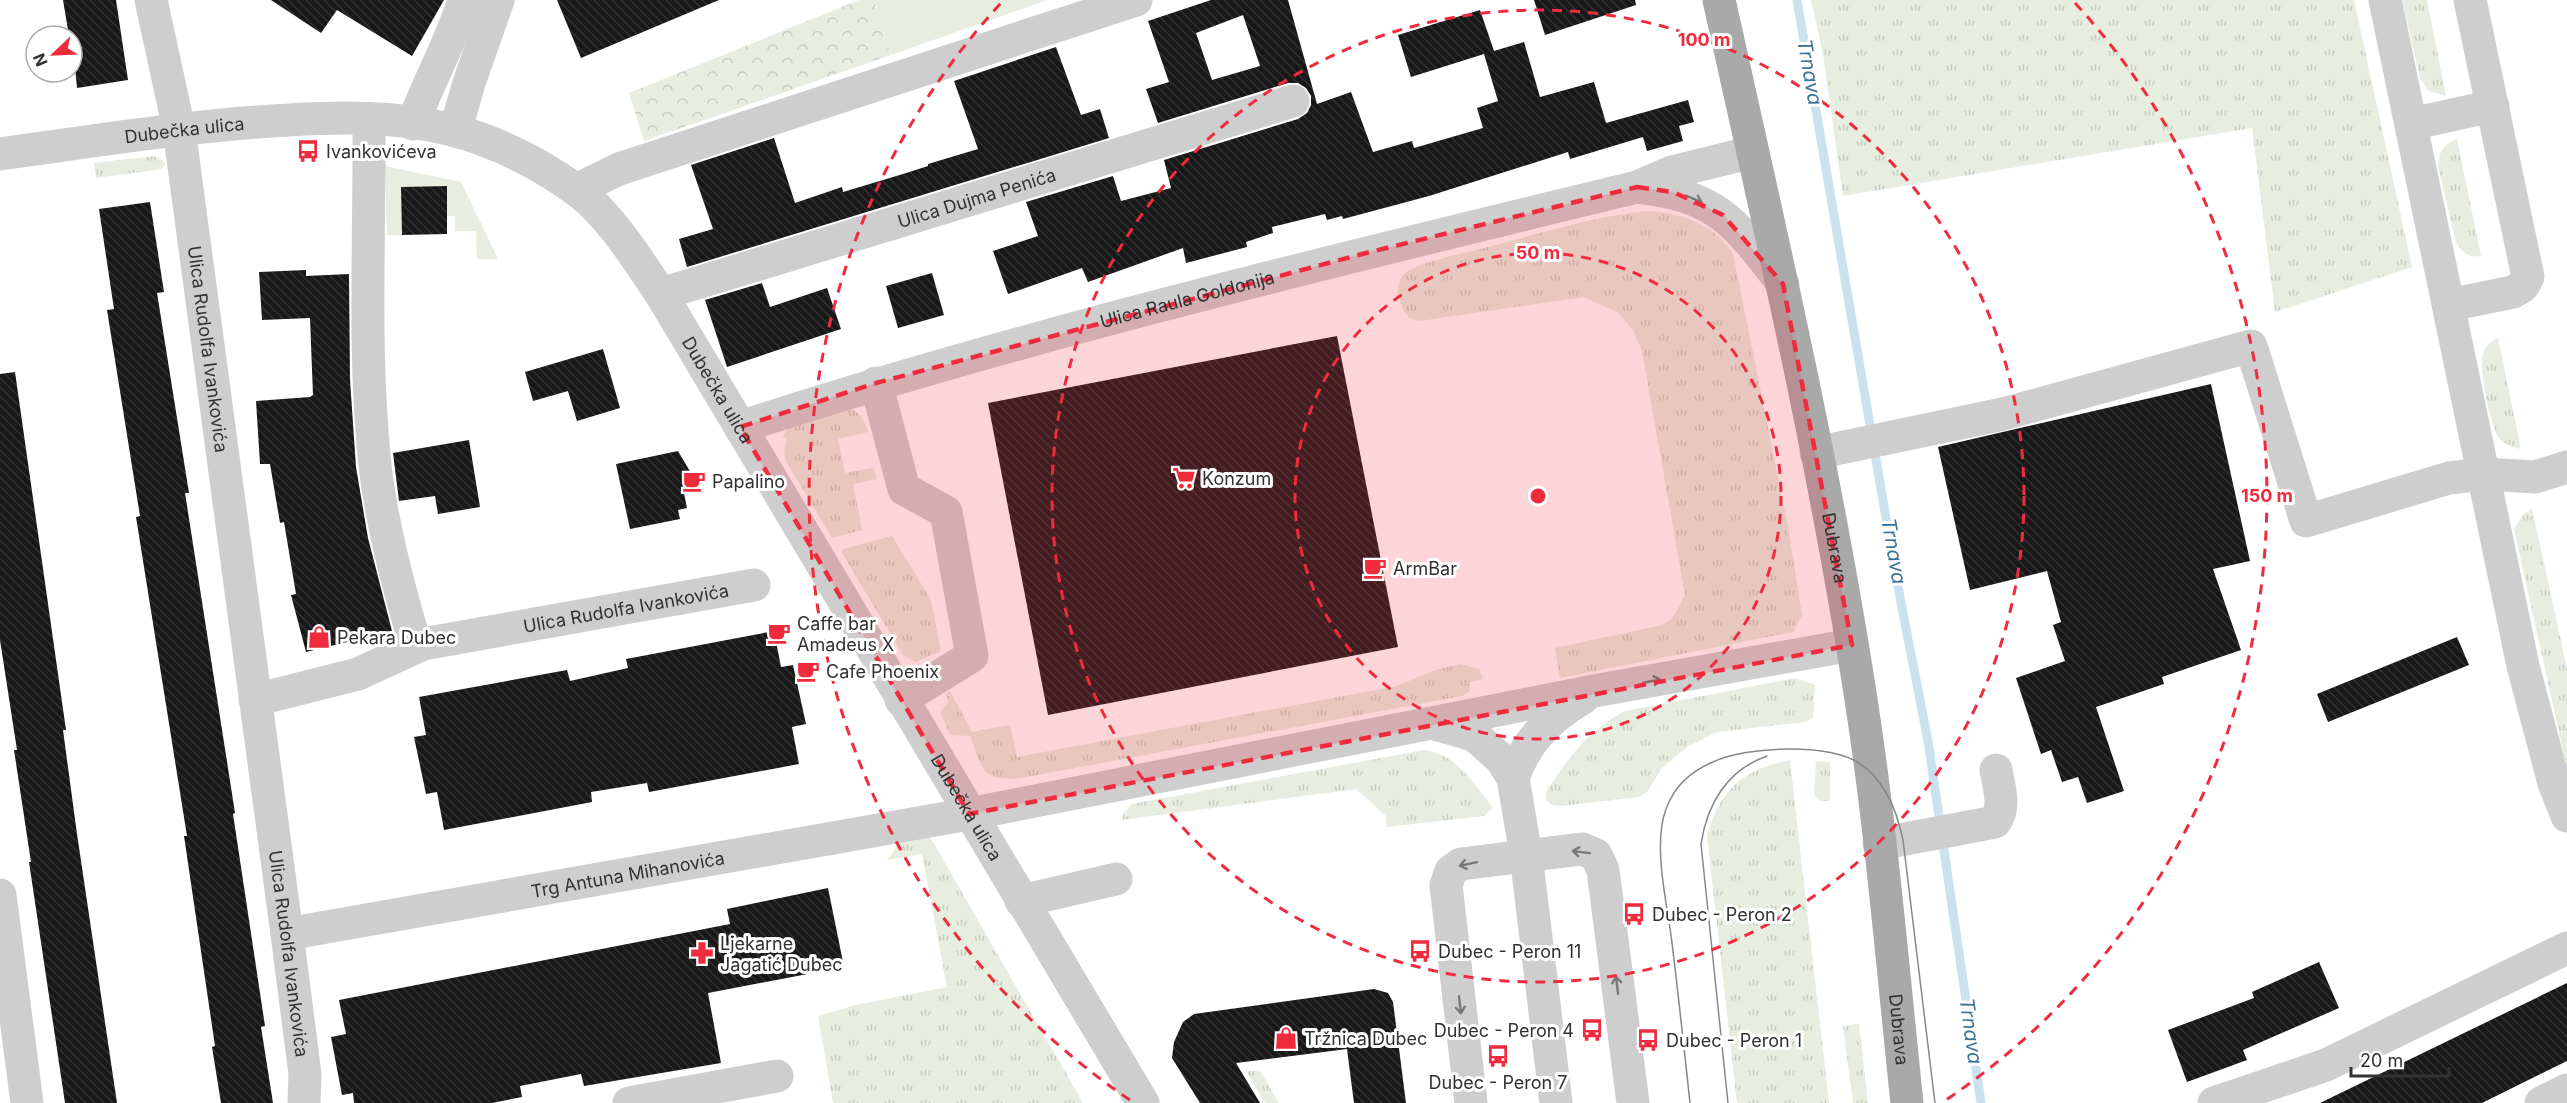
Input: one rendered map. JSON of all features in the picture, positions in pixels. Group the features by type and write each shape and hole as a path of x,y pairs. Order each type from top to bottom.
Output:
{"main road":[{"name":"Dubrava","path":"1719,0 1783,284 1852,645 1879,844 1907,1103"}],"street":[{"name":"Ulica Rudolfa Ivankovića","path":"151,0 179,129 287,934 304,1074 304,1103"},
{"path":"413,124 422,98 454,32 464,0"},
{"path":"455,131 498,0"},
{"path":"576,190 619,169 1136,0"},
{"path":"2385,0 2530,696 2554,783 2567,816"},
{"path":"2449,305 2513,292 2523,286 2528,277 2470,0"},
{"name":"Ulica Dujma Penića","path":"661,294 1293,101"},
{"path":"2411,124 2493,106"},
{"name":"Dubečka ulica","path":"0,154 179,129 269,121 369,119 455,131 512,151 576,190 622,236 661,294 1143,1103"},
{"path":"369,119 370,377 375,466 395,573 416,647"},
{"name":"Ulica Raula Goldonija","path":"740,427 876,383 1366,253 1637,187 1672,172 1753,152"},
{"name":"Ulica Raula Goldonija","path":"1637,187 1689,196 1723,215 1748,241 1783,284"},
{"path":"1816,453 2002,414 2251,346 2306,521 2449,478 2484,474 2535,477 2567,467"},
{"path":"876,383 904,489 946,512 972,656 901,700"},
{"name":"Ulica Rudolfa Ivankovića","path":"255,700 358,674 416,647 754,585"},
{"name":"Trg Antuna Mihanovića","path":"287,934 969,814 1594,691 1852,645"},
{"path":"1513,778 1521,756 1536,734 1558,713 1594,691"},
{"path":"1430,723 1474,735 1501,759 1513,778 1526,855 1556,1103"},
{"path":"1879,844 1958,831 1995,822 2001,813 1996,770"},
{"path":"1471,1103 1446,885 1451,871 1461,864 1582,849 1596,855 1603,870 1633,1103"},
{"path":"1021,901 1116,879"},
{"path":"0,895 27,1103"},
{"path":"2214,1103 2326,1065 2567,948"},
{"path":"629,1103 777,1076"},
{"path":"2541,1103 2567,1090"}],"highlighted area":[{"path":"1637,187 1673,192 1723,215 1783,284 1852,645 969,814 740,427 876,383 1366,253"}],"green space":[{"path":"859,0 874,0 891,55 644,141 629,93"},
{"path":"874,0 1047,0 891,55"},
{"path":"1811,0 2354,0 2412,267 2275,312 2252,128 1843,196 1823,54"},
{"path":"2402,0 2427,0 2446,96 2429,91 2420,78"},
{"path":"2457,139 2481,256 2467,254 2456,243 2438,166 2443,149 2448,143"},
{"path":"154,156 165,164 162,169 96,178 94,163"},
{"path":"385,166 461,182 498,259 477,259 476,231 455,231 455,216 447,216 446,186 401,187 402,235 387,235"},
{"path":"1650,211 1686,218 1697,223 1717,236 1733,254 1788,527 1802,615 1793,632 1560,678 1555,648 1662,625 1672,619 1685,595 1642,351 1633,330 1617,312 1584,297 1419,321 1407,316 1404,311 1398,286 1401,278 1408,271 1437,260 1590,220"},
{"path":"2498,338 2521,449 2508,445 2499,438 2488,405 2482,357 2487,346"},
{"path":"845,407 854,410 860,416 868,432 838,439 845,473 874,468 877,479 853,484 862,530 832,538 786,461 784,453 787,439 783,437 789,426"},
{"path":"2532,508 2567,669 2567,768 2514,529 2524,514"},
{"path":"892,536 931,600 941,651 916,662 903,655 842,553 843,549"},
{"path":"1460,664 1479,669 1483,679 1469,682 1470,691 1462,696 1021,778 998,778 985,771 970,736 950,735 940,712 949,701 945,694 950,691 972,732 1010,725 1017,757 1397,686 1435,670"},
{"path":"1796,678 1815,685 1813,718 1805,722 1717,732 1687,747 1662,768 1647,792 1639,797 1561,806 1552,805 1546,800 1546,792 1580,746 1600,727 1625,711"},
{"path":"1424,750 1446,757 1455,764 1472,780 1493,808 1484,816 1387,827 1386,816 1356,789 1122,820 1123,814 1132,804"},
{"path":"1790,760 1829,1103 1737,1103 1707,835 1719,805 1736,784 1759,769"},
{"path":"1816,761 1830,762 1830,801 1821,801 1814,795"},
{"path":"929,835 1083,1103 833,1103 818,1016 856,1005 947,987 922,854 887,860 902,839"},
{"path":"1859,1024 1868,1103 1853,1103 1843,1026"},
{"path":"1246,1071 1260,1071 1279,1103 1265,1103"}],"building":[{"path":"63,0 116,0 128,80 77,88 77,84 84,84 84,24 67,24"},
{"path":"271,0 444,0 412,56 337,10 321,33"},
{"path":"557,0 719,0 581,58"},
{"path":"1211,0 1288,0 1317,104 1351,92 1373,152 1412,141 1414,148 1483,128 1477,108 1498,101 1484,54 1411,77 1398,35 1480,10 1494,51 1524,42 1540,97 1594,82 1606,123 1688,100 1694,122 1679,126 1683,141 1647,151 1643,137 1570,159 1568,152 1429,196 1343,219 1342,216 1327,220 1325,214 1272,227 1273,233 1246,242 1247,247 1186,263 1183,248 1088,282 1082,268 1008,294 993,251 1038,236 1026,202 1113,176 1121,201 1171,188 1164,160 1298,119 1307,113 1311,105 1311,96 1306,88 1298,83 1288,83 1158,123 1146,89 1169,82 1148,21","holes":["1243,15 1260,66 1212,80 1196,33"]},
{"path":"1534,0 1635,0 1636,5 1545,35"},
{"path":"1056,47 1081,115 1100,109 1109,138 687,267 679,239 713,229 691,165 774,138 795,203 842,187 843,192 928,166 928,164 978,149 954,81"},
{"path":"447,186 447,234 402,235 401,187"},
{"path":"150,202 164,292 157,293 189,493 185,493 235,813 233,814 265,1026 261,1027 273,1103 221,1103 212,1047 215,1046 184,836 187,836 136,517 140,516 107,310 114,309 99,209"},
{"path":"306,270 306,276 349,274 350,380 356,467 368,538 392,631 306,652 291,595 296,594 284,522 280,523 270,464 260,464 256,401 313,395 310,318 262,320 259,272"},
{"path":"932,273 944,315 898,328 886,286"},
{"path":"762,283 770,307 827,288 841,329 727,367 705,300"},
{"name":"Konzum","path":"1337,336 1398,647 1048,715 988,403"},
{"path":"603,349 620,408 577,421 568,391 533,401 525,372"},
{"path":"15,372 66,730 63,730 77,834 117,1103 65,1103 29,862 31,862 14,750 17,750 0,640 0,374"},
{"path":"2211,384 2250,561 2213,569 2241,650 2162,677 2164,684 2096,707 2124,791 2087,803 2078,777 2062,782 2051,750 2041,754 2016,678 2065,661 2053,625 2061,622 2047,571 1970,590 1938,447"},
{"path":"469,440 480,507 438,514 435,496 399,501 393,453"},
{"path":"678,451 698,485 683,488 687,508 678,510 680,519 630,529 616,464"},
{"path":"774,631 781,667 793,665 806,724 792,727 799,764 649,792 647,783 591,792 592,802 444,830 437,792 426,794 414,737 426,735 419,697 567,670 570,681 628,668 626,659"},
{"path":"2457,637 2469,665 2328,722 2317,694"},
{"path":"828,888 844,967 708,993 721,1063 584,1086 581,1074 520,1086 522,1097 492,1103 354,1103 353,1093 342,1095 331,1037 346,1034 339,1000 730,924 727,909"},
{"path":"2319,962 2339,1008 2243,1050 2247,1060 2187,1082 2168,1030 2254,998 2252,992"},
{"path":"2567,983 2567,1061 2482,1103 2320,1103"},
{"path":"1374,989 1388,993 1393,1002 1406,1103 1354,1103 1347,1049 1236,1063 1260,1103 1200,1103 1172,1058 1174,1042 1183,1022 1194,1014"}],"waterway":[{"name":"Trnava","path":"1797,0 1897,582 1928,741 1981,1103"}],"tram line":[{"path":"1690,1103 1674,956 1662,872 1662,823 1669,801 1679,787 1705,766 1746,753 1787,749 1827,752 1859,763 1883,787 1893,807 1903,840 1935,1103"},
{"path":"1728,1103 1701,844 1708,815 1721,790 1741,770 1767,756"}],"place":[{"name":"Ivankovićeva","path":"308,151"},
{"name":"Konzum","path":"1184,478"},
{"name":"Papalino","path":"694,481"},
{"name":"ArmBar","path":"1375,568"},
{"name":"Caffe bar Amadeus X","path":"779,633"},
{"name":"Pekara Dubec","path":"319,637"},
{"name":"Cafe Phoenix","path":"808,671"},
{"name":"Dubec - Peron 2","path":"1634,914"},
{"name":"Dubec - Peron 11","path":"1420,951"},
{"name":"Ljekarne Jagatić Dubec","path":"702,953"},
{"name":"Dubec - Peron 4","path":"1592,1030"},
{"name":"Tržnica Dubec","path":"1286,1038"},
{"name":"Dubec - Peron 1","path":"1648,1040"},
{"name":"Dubec - Peron 7","path":"1498,1056"}]}
